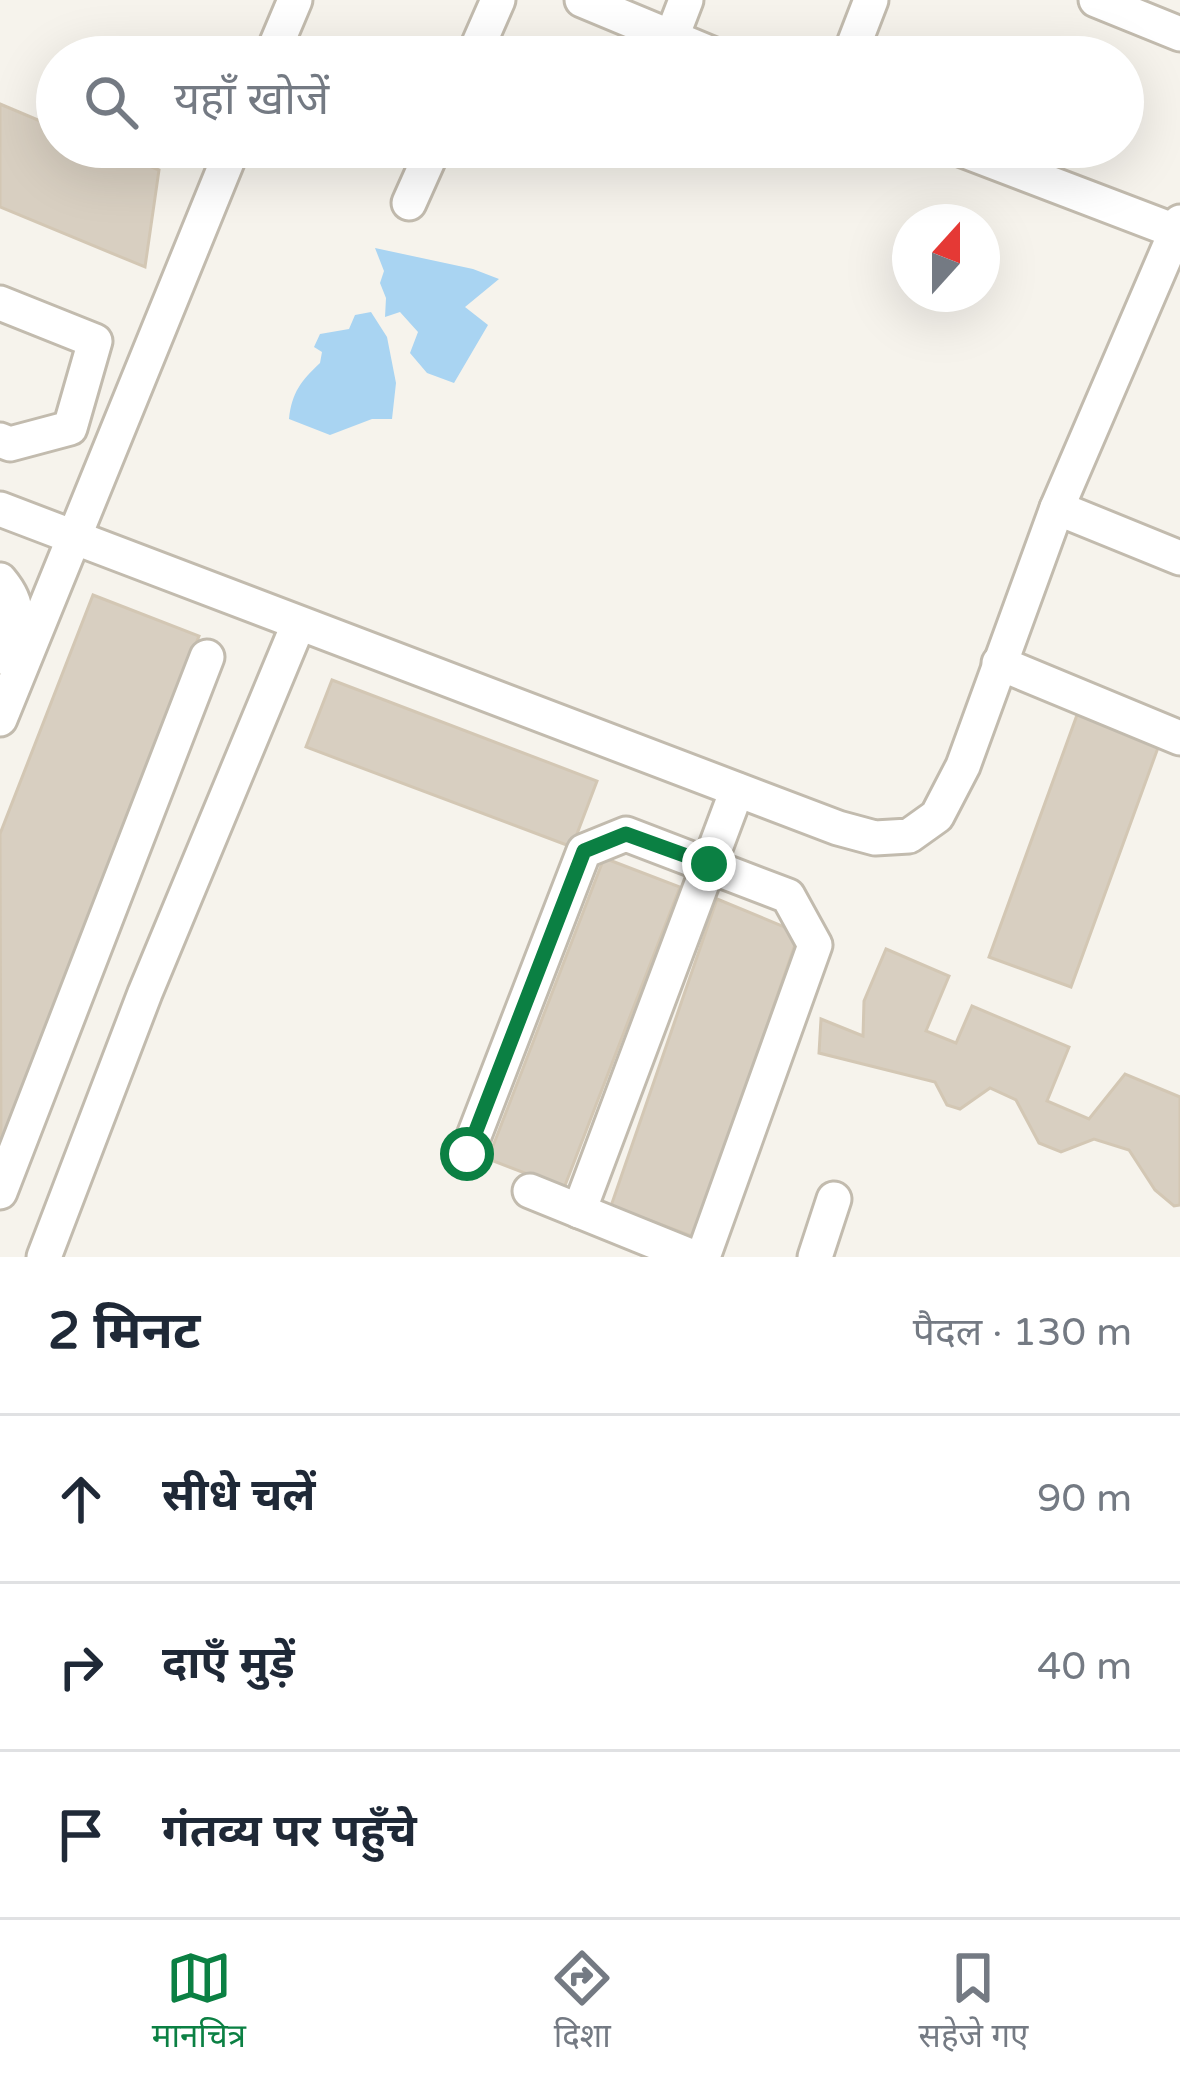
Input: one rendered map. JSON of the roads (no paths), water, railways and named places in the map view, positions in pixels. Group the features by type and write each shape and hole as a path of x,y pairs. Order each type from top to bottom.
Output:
{"street":[{"path":"280,36 295,0"},
{"path":"482,36 498,0"},
{"path":"582,0 664,36"},
{"path":"672,36 686,0"},
{"path":"857,36 871,0"},
{"path":"1096,0 1180,34"},
{"path":"0,719 224,168"},
{"path":"410,203 425,168"},
{"path":"0,509 737,790 874,838 909,836 937,816 963,766 1057,508 1178,227 1014,168"},
{"path":"0,303 95,341 70,428 10,444 0,440"},
{"path":"1057,508 1180,558"},
{"path":"0,580 14,596 16,617 0,657"},
{"path":"44,1257 145,993 298,625"},
{"path":"0,1192 207,657"},
{"path":"999,663 1180,738"},
{"path":"579,1211 737,790"},
{"path":"467,1154 584,851 626,834 788,896 815,945 703,1257"},
{"path":"530,1191 693,1257"},
{"path":"815,1257 834,1198"}],"water":[{"path":"375,248 499,279 465,307 488,325 454,383 427,373 410,353 418,332 400,312 385,317 386,298 380,283 384,271"},
{"path":"371,312 387,337 396,383 392,419 372,419 330,435 289,419 298,388 320,363 322,352 314,347 320,334 349,329 355,315"}]}
